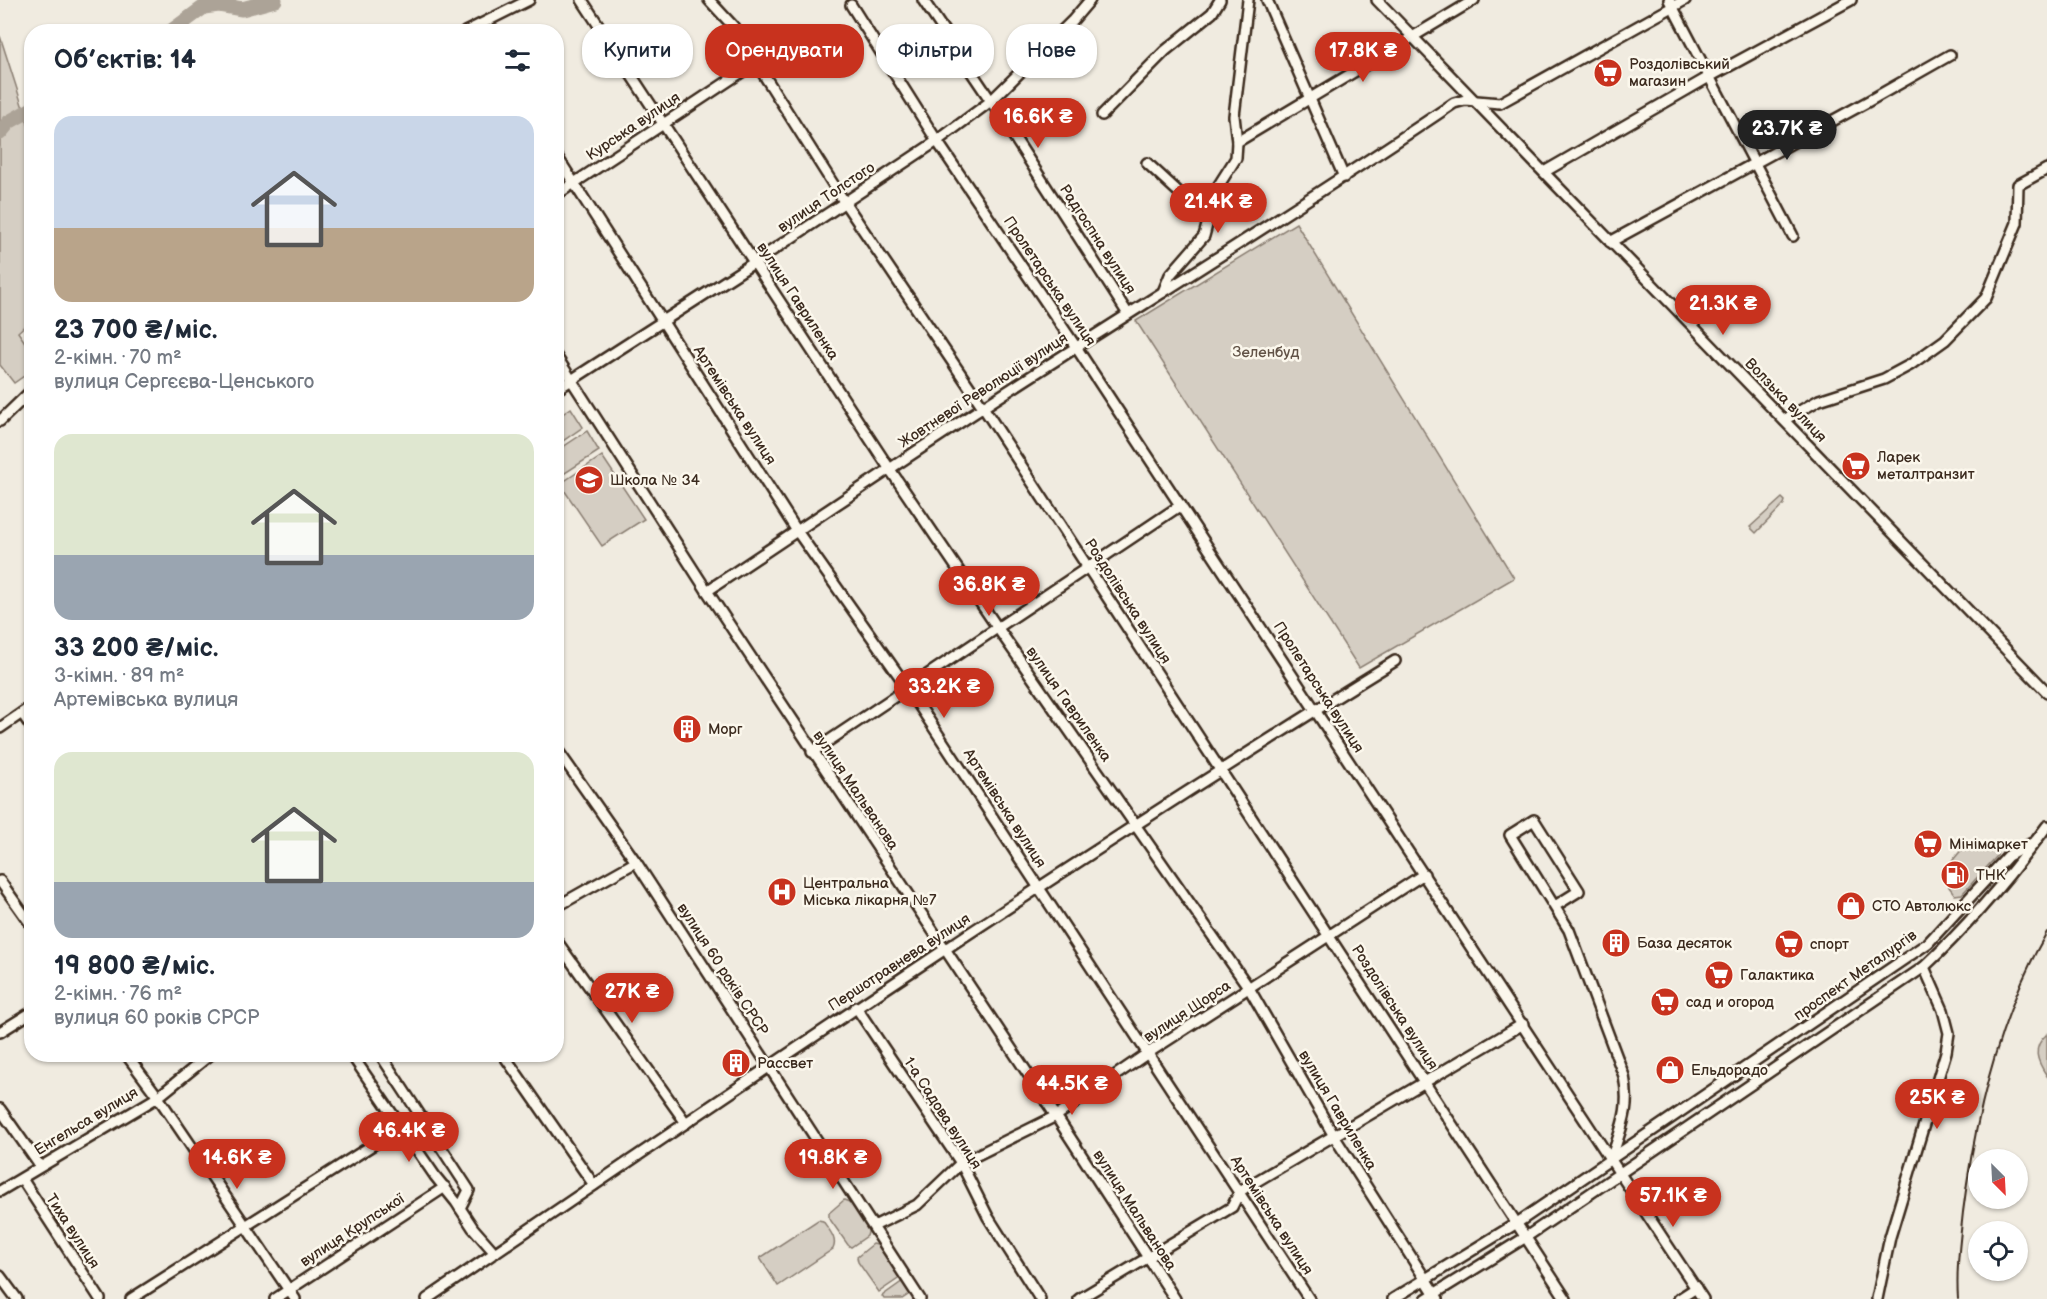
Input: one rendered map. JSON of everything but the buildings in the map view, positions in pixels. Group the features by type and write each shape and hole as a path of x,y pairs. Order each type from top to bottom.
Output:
{"street":[{"path":"483,24 529,0"},
{"name":"вулиця Гавриленка","path":"582,0 889,468 1249,988 1334,1136 1437,1296"},
{"name":"Роздолівська вулиця","path":"709,0 731,24"},
{"name":"Радгоспна вулиця","path":"923,0 1128,314"},
{"name":"вулиця Толстого","path":"564,386 937,141 991,101 1073,20 1090,0"},
{"path":"1102,115 1165,51 1212,13 1220,0"},
{"path":"1163,292 1170,274 1204,236 1217,188 1236,158 1234,116 1248,0"},
{"path":"1267,0 1344,177"},
{"name":"Волзька вулиця","path":"1377,0 1610,242 1678,308 2047,692"},
{"path":"1237,142 1474,0"},
{"name":"Жовтневої Революції вулиця","path":"707,591 889,468 1344,177 1454,103 1465,100 1500,103 1671,3 1684,0"},
{"path":"1544,172 1709,77 1851,0"},
{"path":"1671,3 1793,236"},
{"name":"Пролетарська вулиця","path":"851,5 937,141 1076,347 1621,1172"},
{"path":"1610,242 1950,55"},
{"name":"Курська вулиця","path":"564,190 732,78"},
{"name":"Роздолівська вулиця","path":"766,78 845,203 983,407 1527,1237"},
{"path":"1147,163 1207,222"},
{"name":"Артемівська вулиця","path":"564,166 797,531 907,687 1309,1299"},
{"path":"1784,420 1819,400 1884,379 1910,365 1945,340 1986,298 2017,223 2018,186 2047,169"},
{"name":"вулиця Мальванова","path":"564,368 812,752 1056,1116 1175,1299"},
{"path":"0,421 24,398"},
{"path":"812,752 1180,505"},
{"name":"Першотравнева вулиця","path":"427,1299 855,1007 944,951 1039,886 1395,661"},
{"path":"0,728 22,713 24,716"},
{"name":"вулиця 60 років СРСР","path":"564,759 636,862 920,1299"},
{"path":"1555,906 1579,891 1534,820 1510,835 1569,930 1624,1076 1628,1095 1626,1110 1611,1160"},
{"path":"2047,826 2036,841 2047,846"},
{"name":"проспект Металургів","path":"1426,1299 1437,1296 1527,1237 1924,968 1945,948 2036,841"},
{"name":"проспект Металургів","path":"1393,1299 1517,1223 1928,943 2007,856 2036,841"},
{"path":"564,902 636,862"},
{"name":"вулиця Щорса","path":"874,1226 917,1205 961,1163 1056,1116 1148,1053 1424,874"},
{"path":"0,881 24,915"},
{"path":"564,951 686,1123"},
{"path":"1877,1299 1890,1237 1946,1052 1948,1033 1943,1010 1924,968"},
{"name":"1-а Садова вулиця","path":"855,1007 961,1163 988,1217 1040,1299"},
{"path":"0,1032 24,1017"},
{"path":"1079,1299 1232,1207 1239,1191 1523,1024"},
{"path":"1805,1028 1813,1033 1815,1042"},
{"path":"132,1062 295,1299"},
{"name":"Енгельса вулиця","path":"0,1191 158,1097 201,1062"},
{"path":"356,1062 473,1228 495,1253"},
{"path":"385,1062 469,1190 460,1208"},
{"path":"509,1062 594,1185"},
{"path":"0,1108 40,1166"},
{"path":"131,1299 401,1127"},
{"path":"1621,1172 1703,1299"},
{"name":"Тиха вулиця","path":"22,1179 100,1299"},
{"name":"вулиця Крупської","path":"275,1299 445,1187"},
{"path":"1527,1237 1566,1299"},
{"path":"0,1276 17,1299"},
{"path":"1679,1299 1696,1288"}],"green space":[{"path":"0,36 24,111 24,326 18,332 24,341 24,376 14,383 0,365"},
{"name":"Зеленбуд","path":"1296,223 1514,578 1359,668 1136,321"},
{"path":"571,408 583,427 564,440 564,413"},
{"path":"587,431 599,451 564,474 564,446"},
{"path":"602,456 644,519 602,546 564,490 564,481"},
{"path":"1782,498 1785,501 1784,504 1756,533 1750,527"},
{"path":"1990,845 1998,849 1997,856 1962,894 1955,895 1949,887 1948,866 1963,848"},
{"path":"2047,1034 2047,1076 2038,1060 2037,1049"},
{"path":"844,1200 852,1203 869,1229 867,1236 851,1247 829,1218 829,1213"},
{"path":"818,1220 823,1221 832,1235 833,1249 778,1286 760,1258"},
{"path":"873,1244 881,1246 901,1277 879,1292 858,1262 857,1257"},
{"path":"903,1281 911,1293 902,1299 884,1299 882,1296"}],"waterway":[{"path":"181,24 204,7 219,5 242,9 275,0"},
{"path":"0,133 9,122 24,114"}],"railway":[{"path":"1958,1299 1958,1266 1963,1212 1982,1104 2002,1032 2015,997 2047,932"}],"place":[{"name":"Роздолівський магазин","path":"1608,73"},
{"name":"Ларек металтранзит","path":"1856,466"},
{"name":"Школа № 34","path":"589,480"},
{"name":"Морг","path":"687,729"},
{"name":"Мінімаркет","path":"1928,844"},
{"name":"ТНК","path":"1955,875"},
{"name":"Центральна Міська лікарня №7","path":"782,892"},
{"name":"СТО Автолюкс","path":"1851,906"},
{"name":"База десяток","path":"1616,943"},
{"name":"спорт","path":"1789,944"},
{"name":"Галактика","path":"1719,975"},
{"name":"сад и огород","path":"1665,1002"},
{"name":"Рассвет","path":"736,1063"},
{"name":"Ельдорадо","path":"1670,1070"}]}
